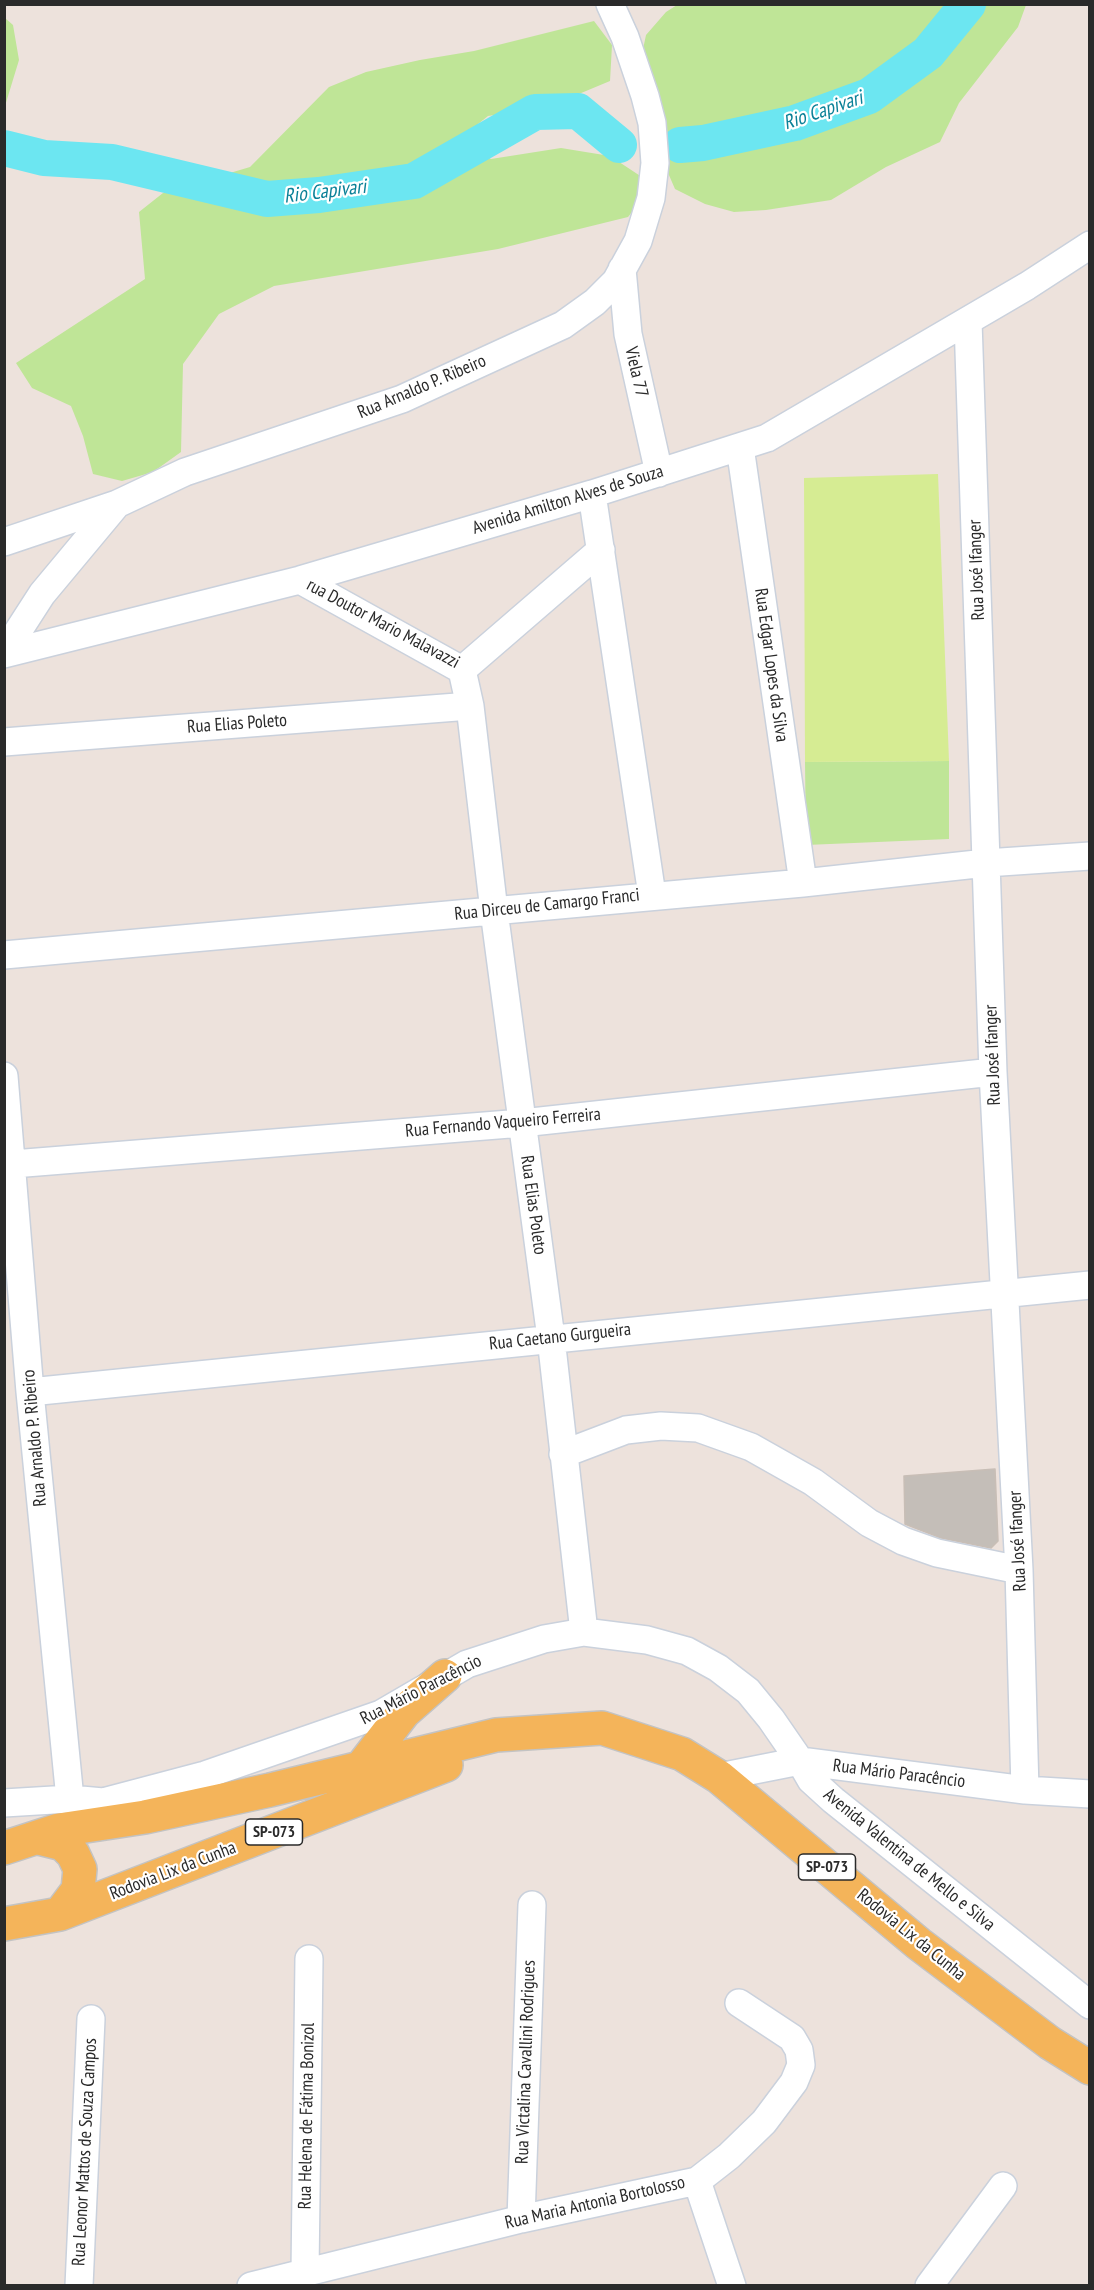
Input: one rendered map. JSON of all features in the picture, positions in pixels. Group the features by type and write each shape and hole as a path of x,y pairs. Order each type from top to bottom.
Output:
{"main road":[{"path":"360,1769 404,1712 445,1676"},
{"name":"Rodovia Lix da Cunha","path":"4,1848 59,1830 145,1817 360,1769 496,1735 602,1728 682,1754 719,1777 919,1944 1050,2043 1089,2068"},
{"name":"Rodovia Lix da Cunha","path":"4,1924 60,1914 498,1743 540,1731"},
{"path":"39,1838 63,1844 73,1854 80,1869 78,1890 60,1914"}],"street":[{"name":"Rua Arnaldo P. Ribeiro","path":"4,654 42,594 117,504 185,472 402,399 552,330 595,302 616,280 638,241 651,198 655,162 652,123 645,96 625,36 610,4"},
{"name":"Avenida Amilton Alves de Souza","path":"4,654 300,580 592,494 767,438 968,321 1089,245"},
{"name":"Viela 77","path":"622,269 628,334 659,473"},
{"name":"Rua José Ifanger","path":"968,321 993,1072 1020,1570 1025,1790"},
{"name":"Rua Edgar Lopes da Silva","path":"740,447 803,883"},
{"path":"592,494 652,895"},
{"path":"4,542 117,504"},
{"name":"rua Doutor Mario Malavazzi","path":"300,580 462,670 602,550"},
{"name":"Rua Elias Poleto","path":"462,670 470,706 494,911 551,1338 584,1632"},
{"name":"Rua Elias Poleto","path":"4,742 470,706"},
{"name":"Rua Dirceu de Camargo Franci","path":"4,955 803,883 986,863 1089,856"},
{"name":"Rua Fernando Vaqueiro Ferreira","path":"13,1164 522,1123 993,1072"},
{"name":"Rua Arnaldo P. Ribeiro","path":"4,1076 30,1392 70,1799"},
{"name":"Rua Caetano Gurgueira","path":"30,1392 1089,1285"},
{"path":"563,1454 626,1430 660,1425 698,1428 751,1448 813,1482 869,1523 903,1541 937,1553 1020,1570"},
{"name":"Rua Mário Paracêncio","path":"4,1803 70,1799 103,1803 205,1775 297,1746 381,1714 467,1664 506,1650 584,1632 647,1640 687,1651 718,1668 748,1691 800,1761 1025,1790 1089,1794"},
{"path":"719,1777 800,1761"},
{"name":"Avenida Valentina de Mello e Silva","path":"800,1761 811,1780 833,1800 1089,2005"},
{"name":"Rua Victalina Cavallini Rodrigues","path":"520,2219 532,1905"},
{"name":"Rua Helena de Fátima Bonizol","path":"305,2272 309,1959"},
{"name":"Rua Maria Antonia Bortolosso","path":"251,2286 520,2219 697,2181 729,2156 764,2122 794,2082 801,2065 799,2050 792,2038 739,2003"},
{"name":"Rua Leonor Mattos de Souza Campos","path":"79,2286 91,2019"},
{"path":"697,2181 732,2286"},
{"path":"930,2285 1003,2186"}],"green space":[{"path":"677,5 1026,5 1018,27 959,103 940,142 886,167 831,200 766,210 734,212 705,204 675,189 662,159 639,68 646,35 666,12"},
{"path":"5,18 13,25 19,60 5,106"},
{"path":"594,21 612,45 610,81 550,106 488,116 457,141 491,159 561,148 610,156 654,185 628,217 498,249 274,286 219,314 183,364 181,452 153,472 122,481 93,474 83,436 71,406 32,388 16,363 145,279 139,212 163,193 250,167 329,87 366,72 474,51"},
{"path":"938,474 949,761 805,762 804,478"},
{"path":"949,761 949,839 806,845 805,762"}],"building":[{"path":"995,1469 998,1541 991,1548 941,1538 905,1524 904,1476"}],"waterway":[{"name":"Rio Capivari","path":"680,145 703,143 795,123 869,96 928,53 968,4"},
{"name":"Rio Capivari","path":"4,148 44,158 112,162 267,199 319,195 414,181 535,112 578,111 619,145"}]}
